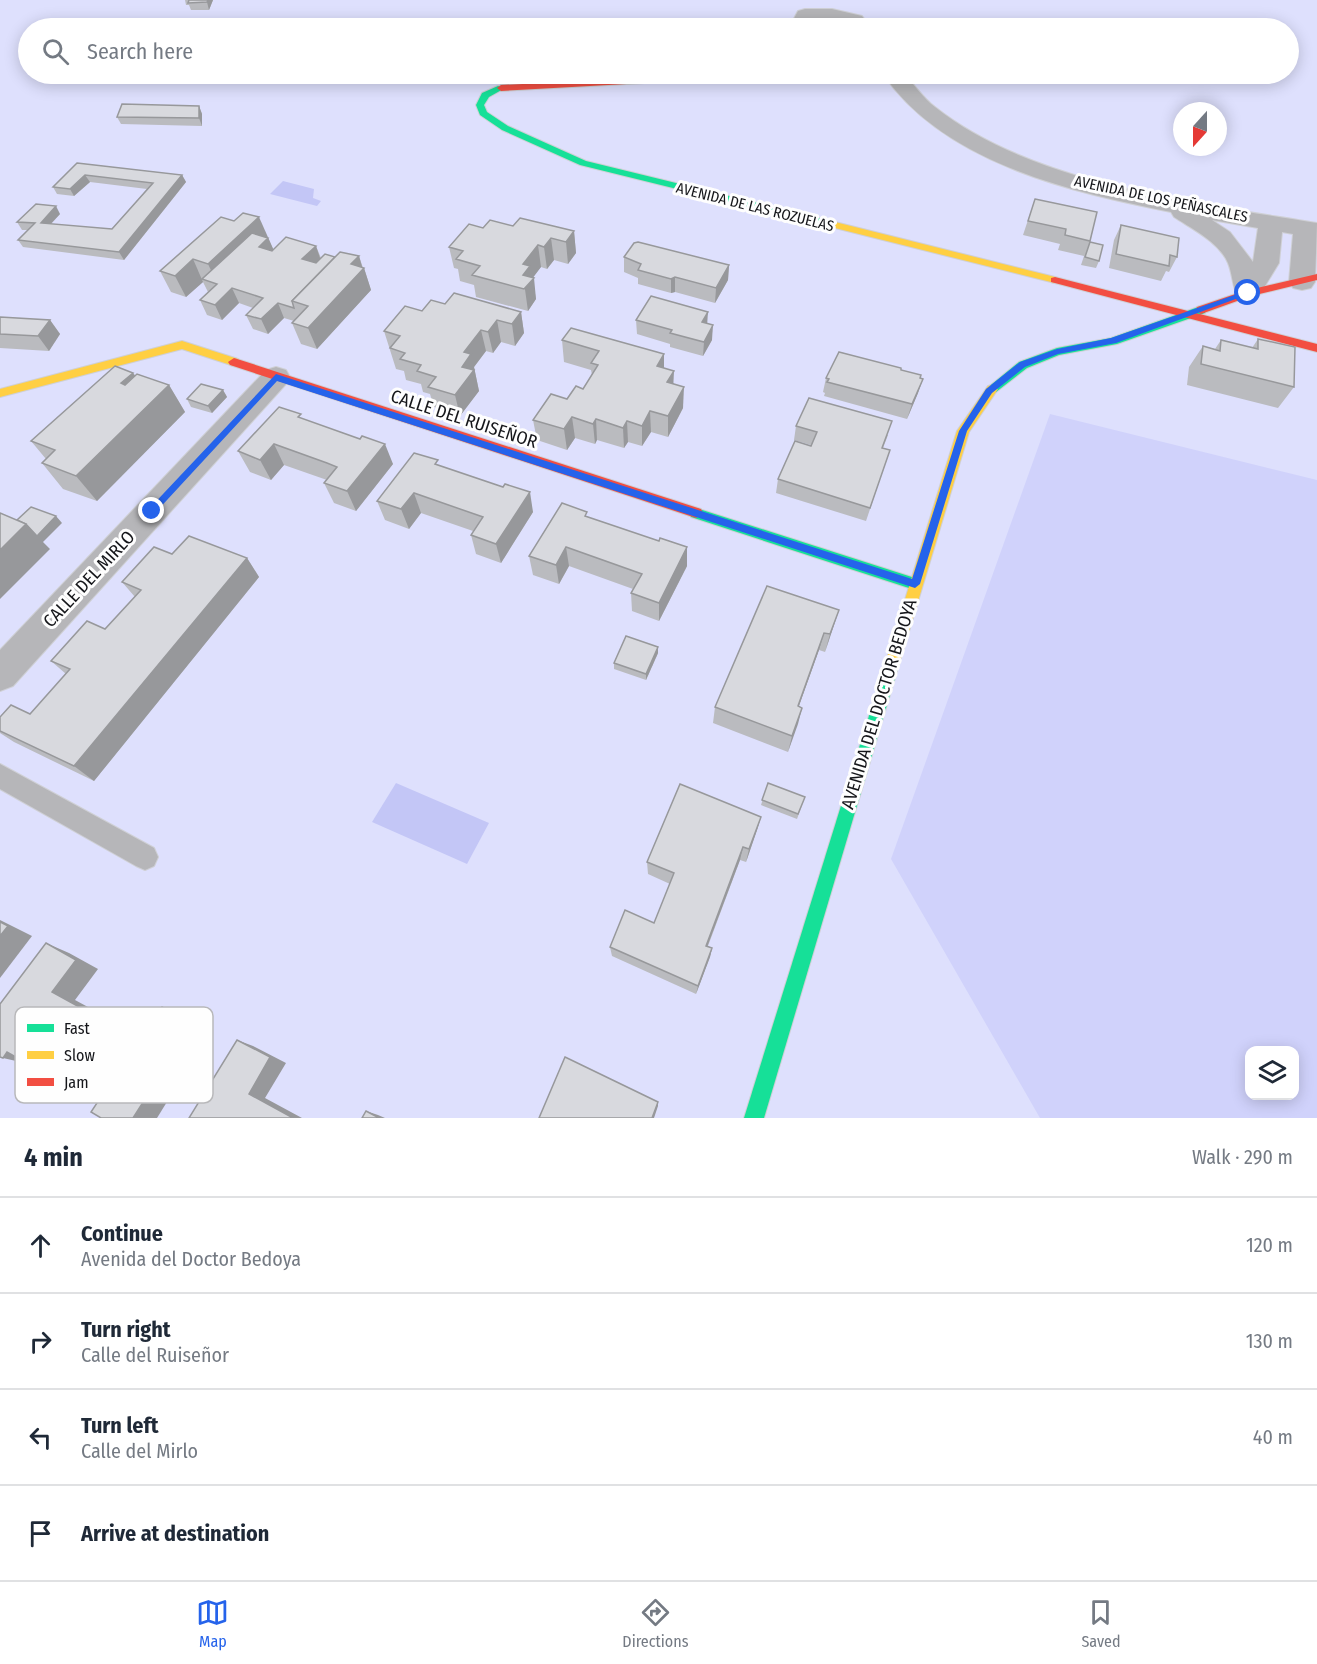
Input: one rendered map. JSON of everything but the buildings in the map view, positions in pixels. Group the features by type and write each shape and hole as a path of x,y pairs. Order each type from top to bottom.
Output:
{"street":[{"path":"808,8 832,15 849,15"},
{"name":"AVENIDA DE LAS ROZUELAS","path":"560,84 502,87 485,95 480,105 483,113 505,128 583,163 1317,348"},
{"name":"AVENIDA DE LOS PEÑASCALES","path":"900,84 933,117 973,141 1028,165 1079,183 1174,206 1312,230"},
{"path":"1174,206 1221,237 1240,260 1248,293"},
{"path":"1248,293 1266,263 1271,223"},
{"name":"AVENIDA DEL DOCTOR BEDOYA","path":"754,1118 963,431 989,391 1023,364 1057,352 1113,341 1248,293 1309,280 1312,230"},
{"name":"CALLE DEL RUISEÑOR","path":"0,393 182,345 915,584"},
{"name":"CALLE DEL MIRLO","path":"0,675 276,377"}],"lane":[{"path":"0,776 145,856"}],"shaded area":[{"path":"0,0 1317,0 1317,1118 0,1118"},
{"path":"283,181 314,189 313,198 321,201 317,206 270,194"},
{"path":"1050,414 1317,480 1317,1118 1040,1118 891,859"},
{"path":"396,783 489,823 467,864 372,822"}],"traffic: fast":[{"path":"501,88 485,95 480,105 483,113 505,128 583,163 831,224"},
{"path":"992,389 1023,365 1057,352 1113,341 1201,310"},
{"path":"696,513 915,584"},
{"path":"754,1118 893,661"}],"traffic: slow":[{"path":"831,224 1055,280"},
{"path":"0,393 182,345 234,362"},
{"path":"893,661 963,431 992,389"}],"traffic: jam":[{"path":"501,88 573,84"},
{"path":"1201,310 1248,293 1317,277"},
{"path":"1055,280 1317,348"},
{"path":"234,362 696,513"}],"route":[{"path":"152,511 276,377 915,584 963,431 989,391 1023,364 1057,352 1113,341 1248,293"}]}
